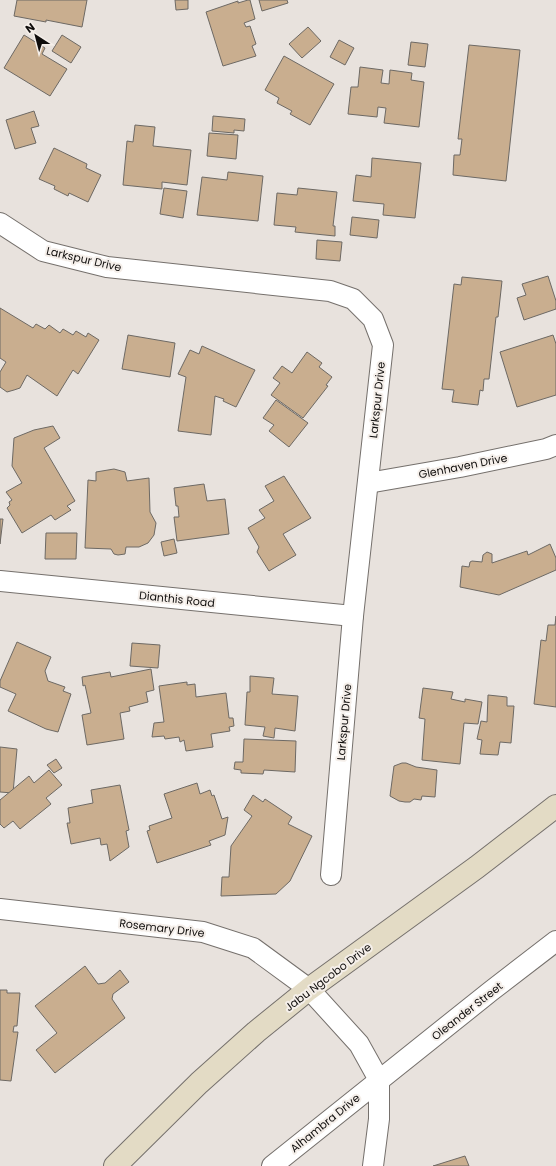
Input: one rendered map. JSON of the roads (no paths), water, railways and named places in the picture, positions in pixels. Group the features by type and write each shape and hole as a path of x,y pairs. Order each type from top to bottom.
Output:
{"main road":[{"name":"Jabu Ngcobo Drive","path":"115,1166 205,1078 256,1032 309,989 477,867 556,806"}],"street":[{"name":"Larkspur Drive","path":"0,223 43,251 107,267 330,291 353,299 373,319 383,345 353,616 331,874"},
{"name":"Glenhaven Drive","path":"368,482 460,467 546,449 556,445"},
{"name":"Dianthis Road","path":"0,581 353,616"},
{"name":"Rosemary Drive","path":"0,909 203,932 253,948 309,989 359,1044 378,1080"},
{"name":"Oleander Street","path":"378,1080 556,941"},
{"name":"Alhambra Drive","path":"272,1166 378,1080"},
{"path":"373,1166 379,1119 378,1080"}]}
